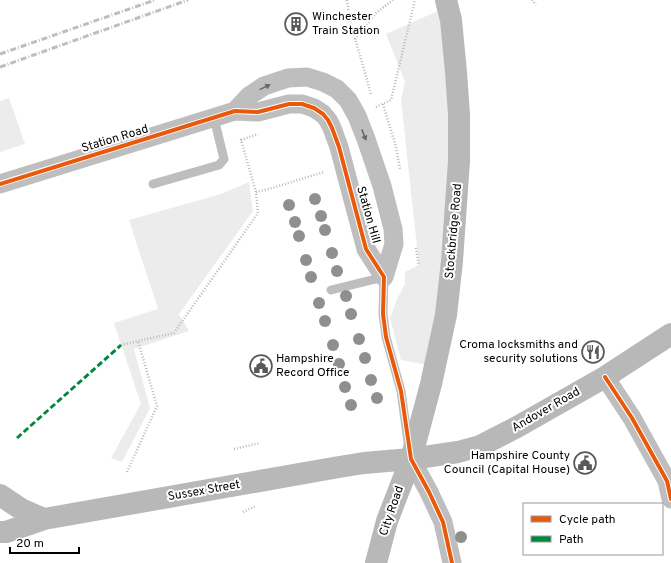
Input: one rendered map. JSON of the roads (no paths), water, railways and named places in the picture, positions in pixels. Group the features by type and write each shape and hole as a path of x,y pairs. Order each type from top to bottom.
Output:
{"main road":[{"name":"Stockbridge Road","path":"411,459 431,384 446,315 452,261 459,161 459,115 451,20 446,0"},
{"name":"Andover Road","path":"411,459 458,452 480,446 517,427 605,376 671,334"},
{"name":"Sussex Street","path":"0,532 6,532 44,519 339,467 364,463 411,459"},
{"name":"City Road","path":"376,563 387,521 411,459"},
{"path":"0,494 21,509 44,519"}],"street":[{"name":"Station Hill","path":"235,111 249,96 264,86 288,78 307,77 322,82 337,89 348,100 357,116 366,139 382,186 393,229 394,244 384,277"},
{"name":"Station Hill","path":"235,111 258,112 289,104 302,104 314,108 323,114 332,128 339,147 366,249 384,277"},
{"name":"Station Road","path":"0,184 235,111"},
{"path":"605,376 632,418 667,481 671,499"},
{"path":"411,459 430,492 443,522 452,563"}],"lane":[{"path":"153,184 219,165 224,159 214,118"},
{"name":"Station Hill","path":"384,277 383,314 386,337 401,391 411,459"},
{"path":"330,290 384,277"}],"railway":[{"path":"0,54 155,0"},
{"path":"0,67 188,0"}],"place":[{"name":"Winchester Train Station","path":"296,24"},
{"name":"Croma locksmiths and security solutions","path":"593,352"},
{"name":"Hampshire Record Office","path":"261,366"},
{"name":"Hampshire County Council (Capital House)","path":"585,463"}]}
